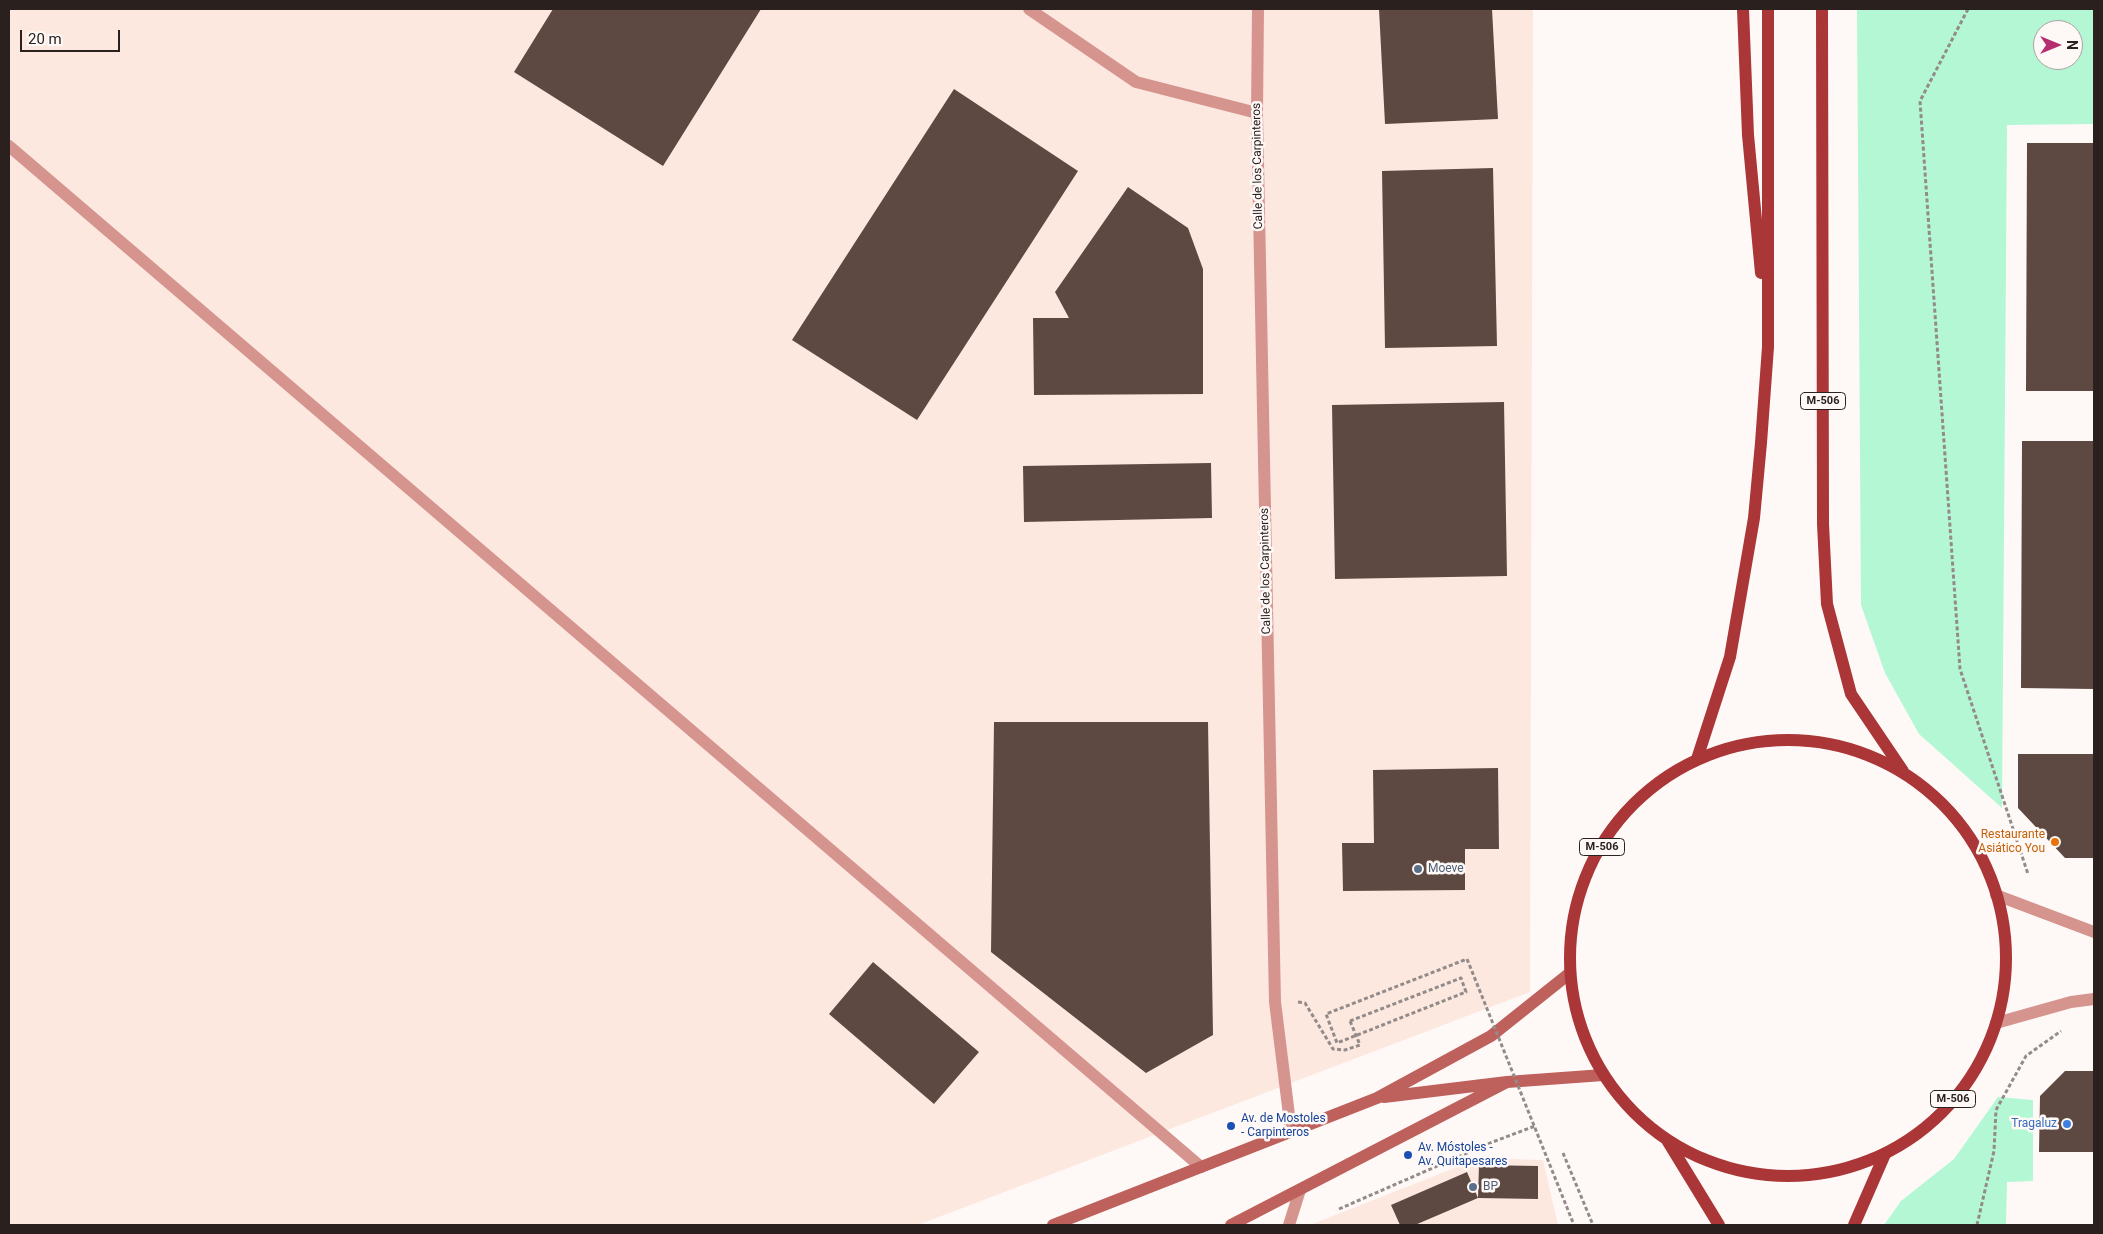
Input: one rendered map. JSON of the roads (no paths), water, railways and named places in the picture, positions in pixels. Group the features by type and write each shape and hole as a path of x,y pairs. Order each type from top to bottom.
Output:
{"main road":[{"path":"1742,9 1748,135 1768,347"},
{"path":"1697,760 1732,648 1754,518 1768,347 1768,9"},
{"name":"M-506","path":"1822,9 1823,524 1827,604 1851,694 1904,773"},
{"name":"M-506","path":"1766,740 1803,740 1838,746 1872,756 1904,773 1935,797 1962,826 1982,859 1996,895 2004,938 2004,981 1996,1023 1982,1056 1964,1086 1947,1106 1914,1136 1885,1154 1842,1170 1797,1177 1751,1174 1707,1162 1667,1140 1632,1111 1603,1075 1584,1034 1576,1008 1570,972 1573,920 1588,869 1616,824 1653,786 1697,760 1731,747 1766,740"},
{"path":"1053,1225 1377,1098 1491,1036 1570,972"},
{"path":"1377,1098 1507,1082 1603,1075"},
{"path":"1231,1225 1507,1082"},
{"name":"M-506","path":"1667,1140 1719,1225"},
{"path":"1854,1225 1885,1154"}],"street":[{"path":"1030,9 1136,82 1257,114"},
{"name":"Calle de los Carpinteros","path":"1258,9 1257,114 1275,1002 1291,1132"},
{"path":"9,146 1201,1166"},
{"path":"1996,895 2094,932"},
{"path":"1996,1023 2071,1002 2094,999"},
{"path":"1289,1225 1300,1190"}],"place":[{"name":"Restaurante Asiático You","path":"2055,842"},
{"name":"Moeve","path":"1418,869"},
{"name":"Tragaluz","path":"2067,1124"},
{"name":"Av. de Mostoles - Carpinteros","path":"1231,1126"},
{"name":"Av. Móstoles - Av. Quitapesares","path":"1408,1155"},
{"name":"BP","path":"1473,1187"}]}
